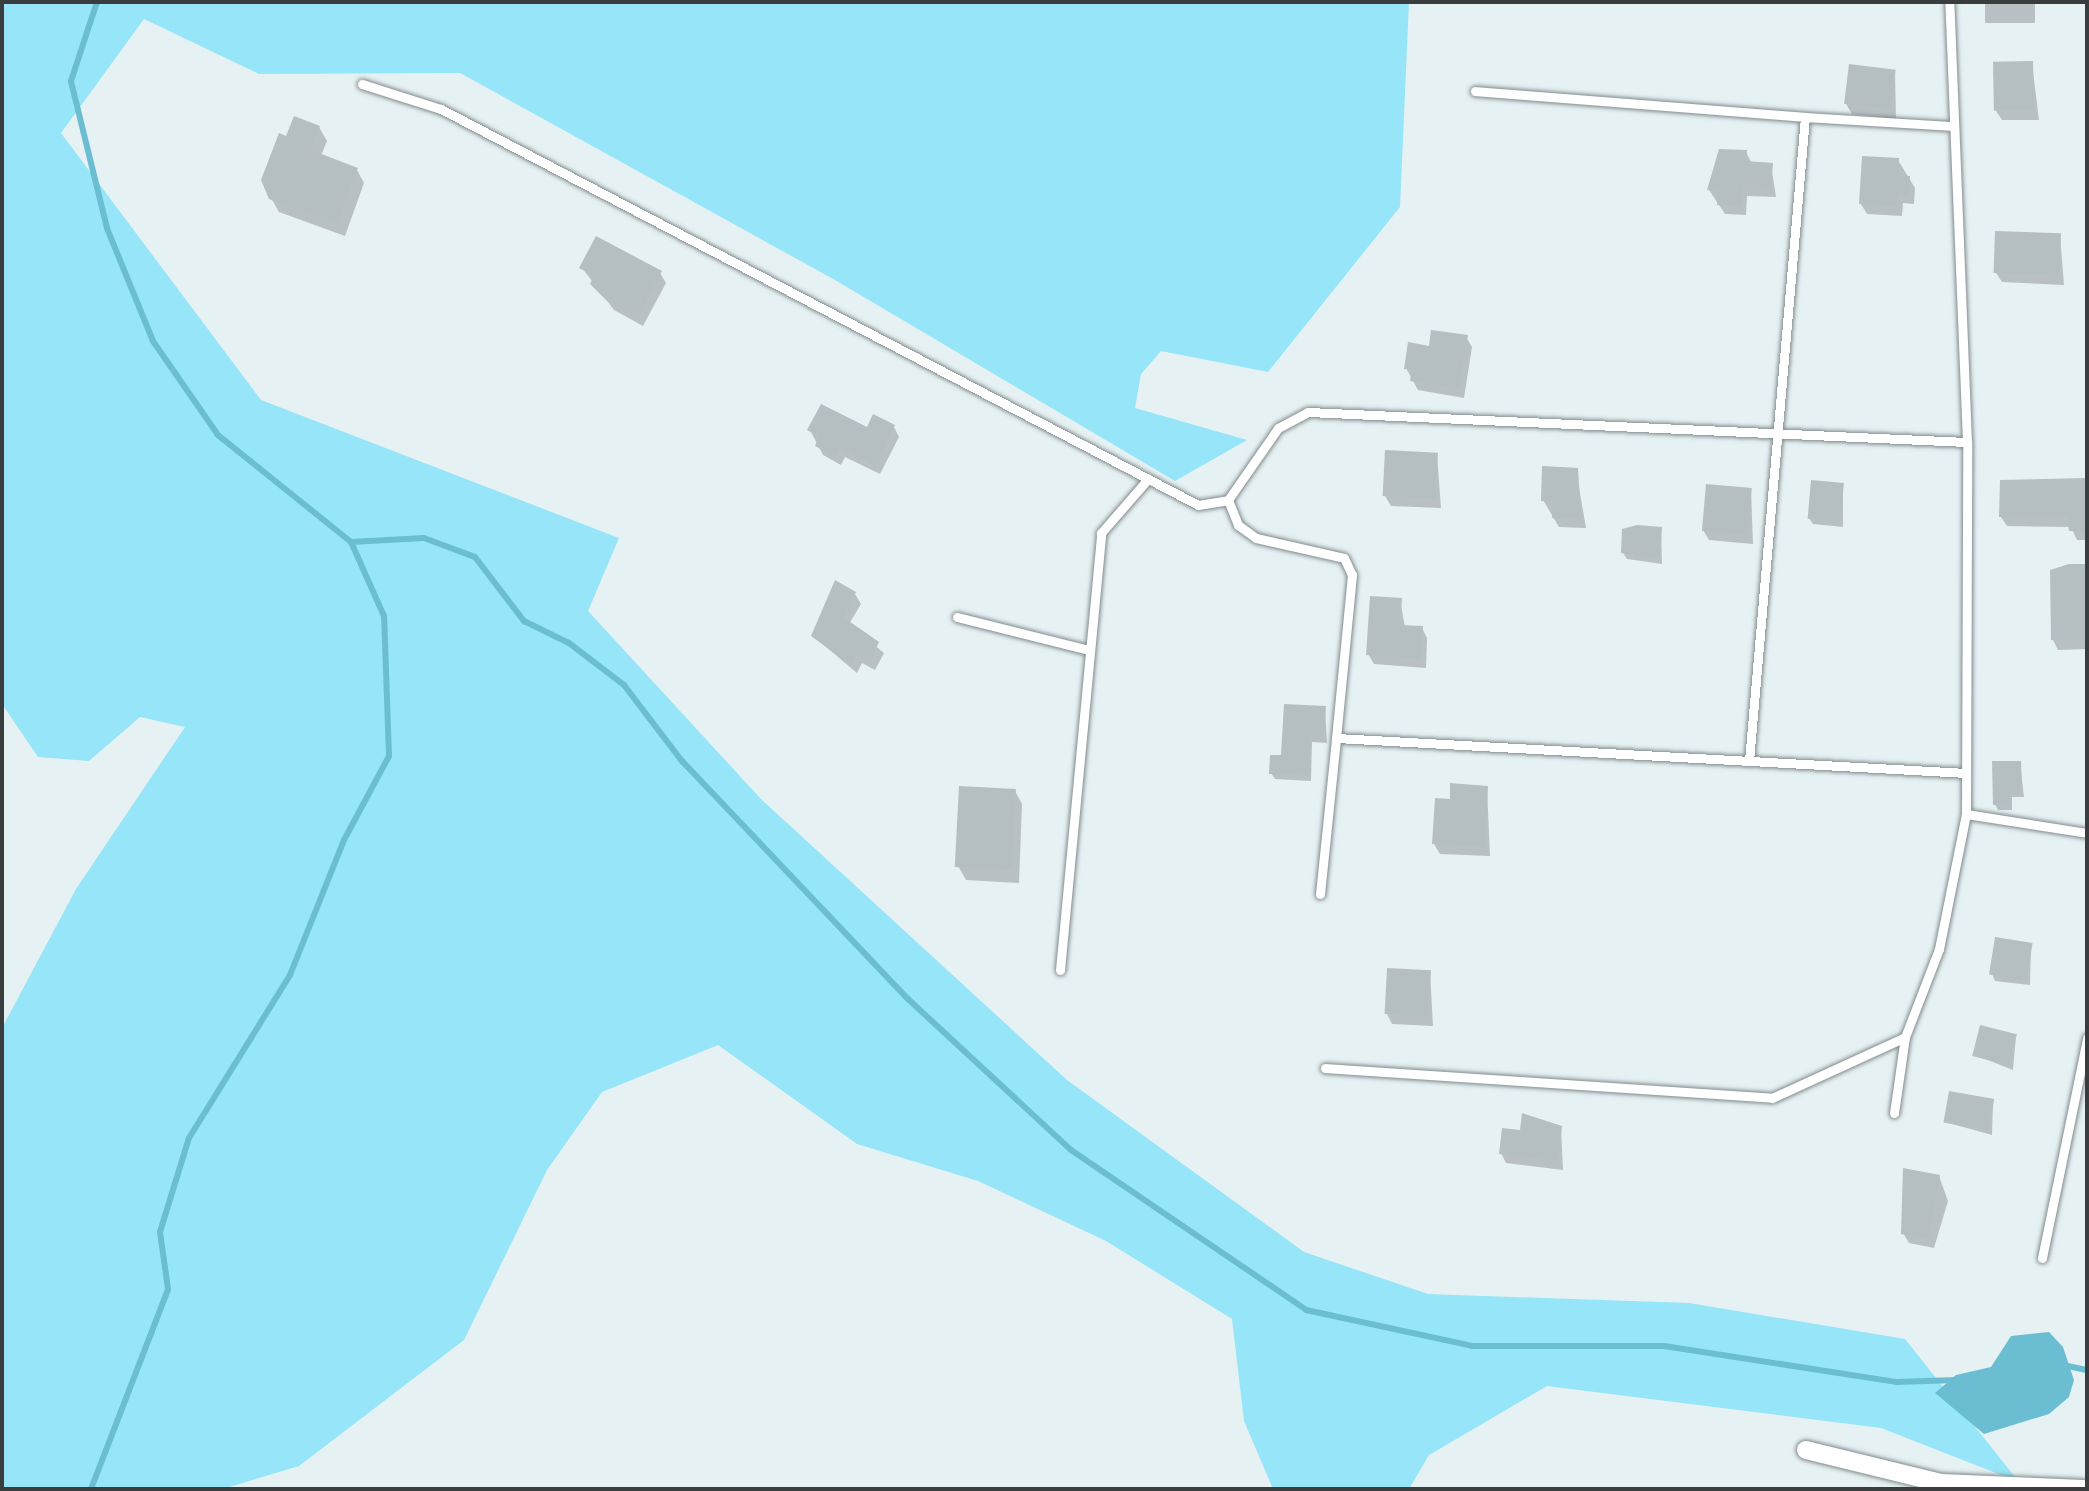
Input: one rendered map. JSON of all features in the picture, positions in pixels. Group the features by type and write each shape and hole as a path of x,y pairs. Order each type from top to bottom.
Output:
{"street":[{"path":"1806,1450 1941,1483 2083,1489"}],"lane":[{"path":"1894,1113 1905,1037 1939,949 1966,814 1967,442 1949,2"},
{"path":"362,84 441,109 1198,505 1228,500 1278,428 1308,412 1967,442"},
{"path":"1475,91 1954,126"},
{"path":"1749,761 1805,117"},
{"path":"1060,970 1085,649 1101,533 1148,479"},
{"path":"1228,500 1238,525 1256,538 1344,558 1352,575 1320,894"},
{"path":"957,617 1085,649"},
{"path":"1336,738 1966,773"},
{"path":"1966,814 2087,833"},
{"path":"1325,1068 1772,1098 1905,1037"},
{"path":"2042,1258 2087,1038"}],"shaded area":[{"path":"2,2 1409,2 1400,207 1268,372 1161,351 1141,374 1135,408 1247,440 1175,481 835,280 460,73 259,74 144,19 61,133 261,400 619,538 588,611 761,799 1067,1080 1304,1252 1428,1294 1689,1303 1905,1339 2019,1482 1881,1428 1547,1386 1429,1455 1409,1489 1273,1489 1244,1421 1232,1319 1106,1241 978,1181 857,1144 718,1045 602,1092 547,1170 464,1340 299,1466 223,1489 2,1489 2,1028 76,889 185,727 140,717 89,761 38,757 2,704"},
{"path":"2049,1332 2063,1347 2074,1380 2069,1397 2049,1414 1984,1434 1935,1393 1956,1375 1991,1367 2011,1336"}],"building":[{"path":"2033,61 2034,110 1994,111 1993,62"},
{"path":"1849,64 1896,70 1891,109 1844,104"},
{"path":"294,116 320,126 311,150 358,168 337,224 269,199 261,180 279,133 286,136"},
{"path":"1719,149 1747,150 1746,161 1773,163 1771,188 1742,187 1741,206 1717,205 1718,191 1707,190"},
{"path":"1862,156 1899,158 1898,176 1910,176 1909,195 1898,194 1897,207 1859,204"},
{"path":"1995,231 2061,233 2059,275 1994,273"},
{"path":"596,236 662,271 638,317 606,300 590,284 594,276 579,268"},
{"path":"1431,330 1468,335 1459,388 1410,381 1412,370 1404,369 1408,342 1429,346"},
{"path":"821,404 867,427 873,414 895,425 874,466 840,448 835,456 815,446 819,436 807,430"},
{"path":"1385,450 1438,453 1436,499 1383,496"},
{"path":"1542,466 1578,468 1581,519 1552,518 1552,501 1541,501"},
{"path":"2087,478 2086,531 2069,531 2067,517 1999,517 2000,480"},
{"path":"1811,480 1844,483 1840,522 1808,519"},
{"path":"1706,484 1752,488 1748,535 1702,531"},
{"path":"1637,525 1662,527 1660,559 1621,553 1622,529"},
{"path":"2069,564 2087,564 2087,640 2051,640 2050,570"},
{"path":"835,580 856,592 843,617 879,642 870,661 856,654 851,665 811,636"},
{"path":"1370,596 1402,598 1400,625 1423,626 1421,659 1366,655"},
{"path":"1284,704 1326,706 1324,737 1310,736 1309,775 1269,774 1270,755 1281,755"},
{"path":"1992,761 2021,761 2022,791 2010,791 2010,805 1993,805"},
{"path":"1450,783 1488,786 1485,847 1432,844 1435,798 1450,799"},
{"path":"959,786 1016,789 1012,870 955,867"},
{"path":"1995,937 2033,943 2027,980 1989,975"},
{"path":"1387,968 1431,970 1429,1016 1385,1014"},
{"path":"1980,1025 2017,1034 2009,1065 1972,1056"},
{"path":"1949,1091 1994,1099 1989,1131 1943,1123"},
{"path":"1522,1113 1562,1126 1558,1161 1499,1154 1502,1128 1520,1130"},
{"path":"1903,1168 1940,1175 1929,1239 1901,1234"}],"waterway":[{"path":"91,1489 168,1289 160,1232 189,1138 290,975 344,840 389,756 384,616 351,542 218,435 153,341 107,228 71,81 97,2"},
{"path":"351,542 424,538 475,557 524,621 569,643 624,685 682,761 908,999 1071,1150 1306,1310 1472,1346 1664,1346 1897,1382 1956,1380"},
{"path":"2063,1365 2087,1370"}]}
